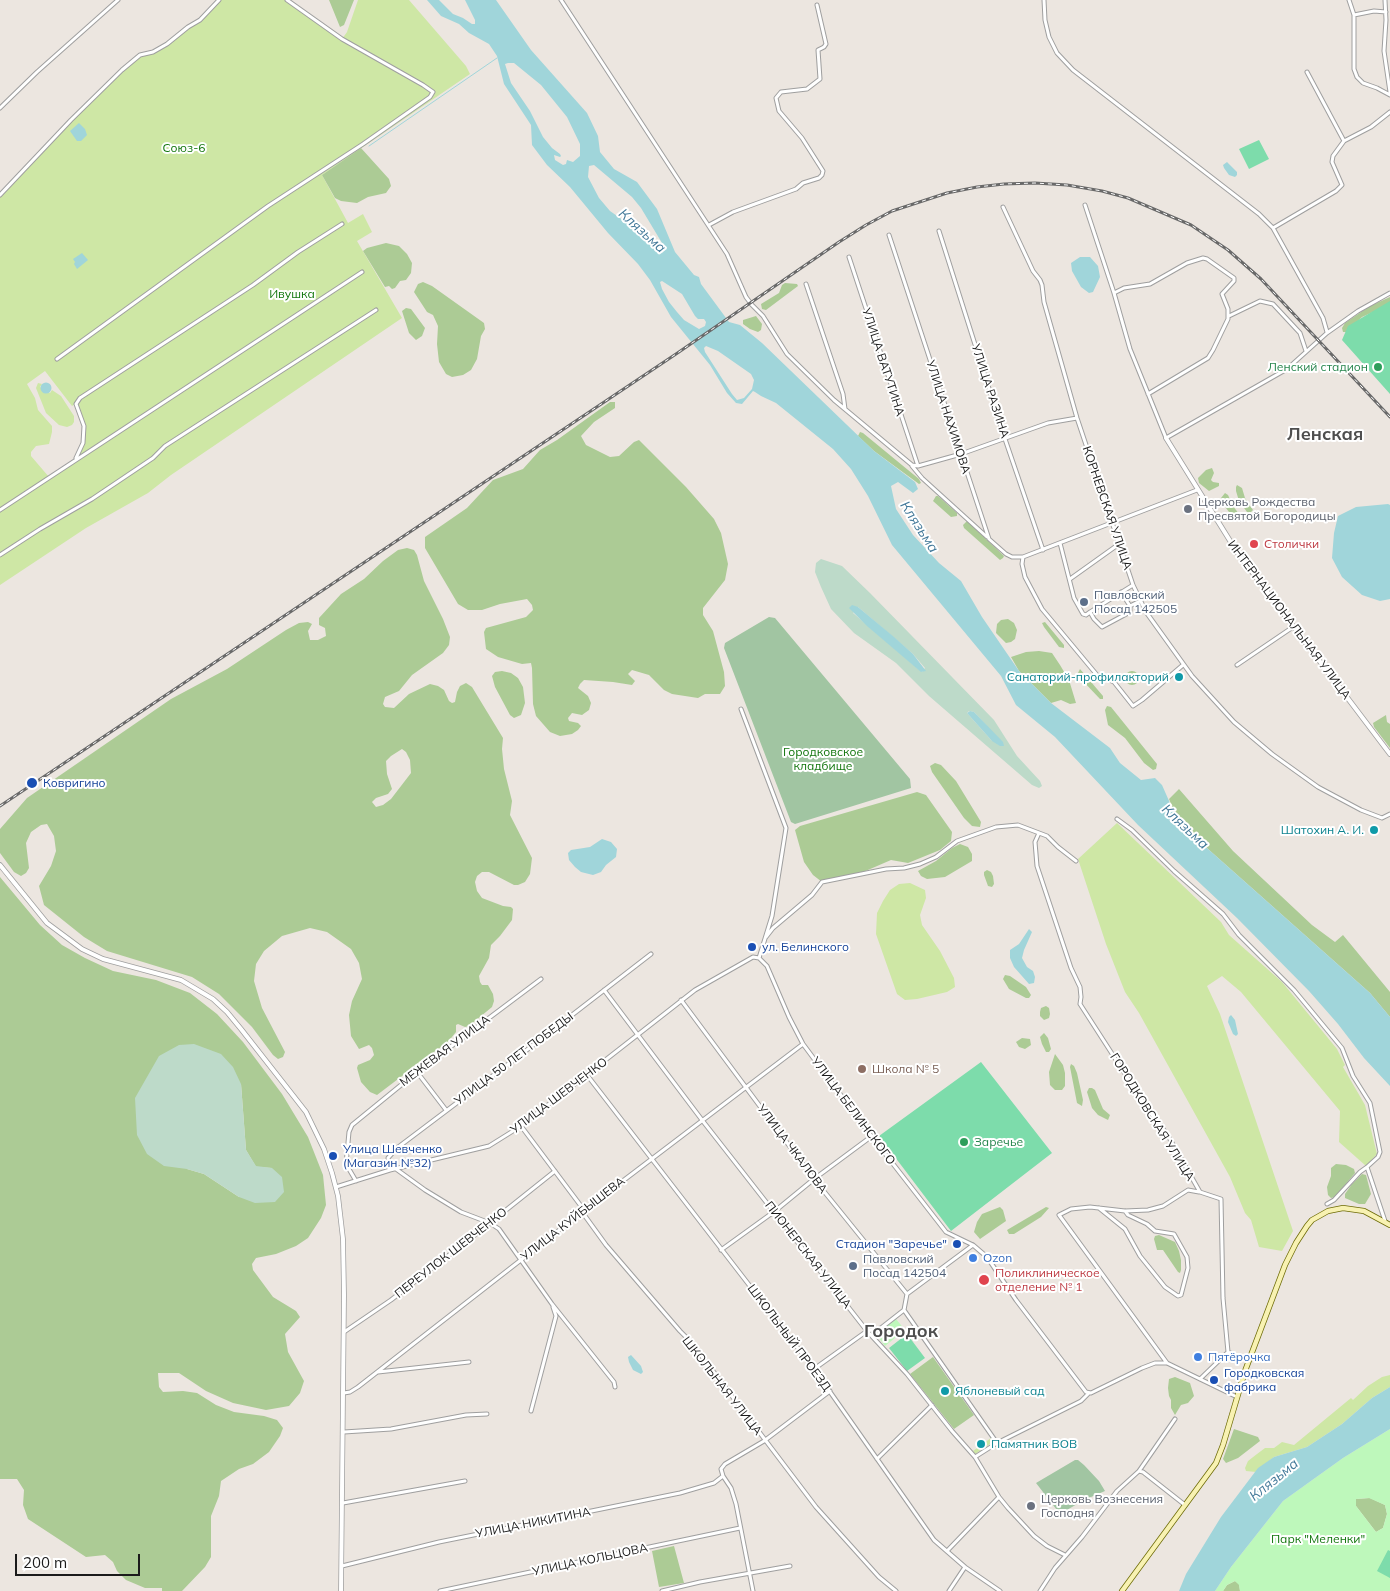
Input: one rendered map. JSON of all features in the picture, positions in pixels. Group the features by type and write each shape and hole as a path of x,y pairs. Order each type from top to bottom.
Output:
{"main road":[{"path":"1122,1591 1216,1463 1248,1361 1290,1255 1302,1233 1312,1220 1328,1211 1343,1208 1364,1211 1388,1224"}],"street":[{"path":"0,108 37,72 118,0"},
{"path":"0,195 70,120 115,76 140,55 153,52 168,44 188,27 200,20 219,0"},
{"path":"57,359 268,206 363,144 430,97 433,92 423,84 342,39 287,0"},
{"path":"561,0 728,254 746,297 763,316 787,354 806,374 912,465 922,478 1012,558 1023,557 1044,550 1197,490"},
{"path":"1044,0 1045,20 1049,37 1057,53 1073,70 1259,214 1273,228 1323,318 1327,333"},
{"path":"1349,0 1354,15 1354,69 1357,77 1363,84 1390,93 1384,51 1386,0"},
{"path":"708,225 733,212 796,189 803,183 819,178 822,175 823,172 802,138 779,111 776,98 781,92 807,89 820,79 818,50 824,48 826,44 817,6"},
{"path":"1354,15 1374,11 1386,12"},
{"path":"1307,72 1344,141"},
{"path":"1273,228 1336,191 1342,185 1332,162 1333,156 1344,141 1370,127 1390,112"},
{"name":"ИНТЕРНАЦИОНАЛЬНАЯ УЛИЦА","path":"1085,205 1130,349 1166,438 1237,552 1390,754"},
{"name":"КОРНЕВСКАЯ УЛИЦА","path":"1003,207 1033,271 1042,285 1044,302 1077,418 1111,523 1133,585 1154,624 1183,664 1234,722 1272,754 1318,787 1361,810 1382,818 1390,814"},
{"path":"75,460 83,443 84,426 76,404 80,398 253,285 298,252 342,224"},
{"name":"УЛИЦА РАЗИНА","path":"939,231 1005,439 1044,550"},
{"name":"УЛИЦА НАХИМОВА","path":"889,235 989,539"},
{"name":"УЛИЦА ВАТУТИНА","path":"849,257 918,466"},
{"path":"1114,293 1124,288 1150,284 1187,263 1203,258 1234,278 1234,281 1222,294 1228,309 1228,316 1208,358 1148,394"},
{"path":"0,510 362,272"},
{"path":"806,284 843,394 846,410"},
{"path":"1166,438 1287,368 1327,333 1358,311 1390,293"},
{"path":"1228,316 1238,313 1260,301 1273,304 1300,333 1306,351"},
{"path":"0,556 40,529 92,498 153,458 165,446 376,310"},
{"path":"912,465 918,466 960,454 1048,423 1077,418"},
{"path":"1060,543 1074,598 1083,614 1086,615 1133,585"},
{"path":"1070,579 1119,544"},
{"path":"1023,557 1022,564 1025,577 1042,609 1097,675 1114,682 1133,706 1183,664"},
{"path":"1090,612 1102,628 1130,612 1130,606 1122,592"},
{"path":"1130,606 1140,601"},
{"path":"1237,665 1293,627"},
{"path":"741,709 786,828 772,916 759,958"},
{"path":"1117,819 1132,830 1174,871 1223,914 1238,936 1294,990 1342,1048 1353,1076 1370,1103 1380,1147 1378,1157 1360,1172 1334,1200 1327,1204"},
{"path":"766,937 773,928 806,900 822,882 920,864 936,857 957,841 996,827 1018,825 1047,836 1076,861"},
{"name":"ГОРОДКОВСКАЯ УЛИЦА","path":"1039,833 1035,842 1037,866 1070,968 1080,987 1080,1004 1166,1134 1200,1192 1222,1199 1223,1298 1228,1352"},
{"path":"0,865 47,923 82,949 102,959 181,980 213,999 227,1012 306,1112 324,1150 336,1187 343,1238 344,1432 341,1591"},
{"name":"УЛИЦА 50 ЛЕТ ПОБЕДЫ","path":"390,1170 388,1158 392,1151 651,954"},
{"name":"УЛИЦА ШЕВЧЕНКО","path":"336,1187 390,1170 489,1146 521,1126 695,990 753,958 759,958"},
{"name":"УЛИЦА БЕЛИНСКОГО","path":"759,958 767,966 803,1044 946,1232 974,1245"},
{"name":"МЕЖЕВАЯ УЛИЦА","path":"356,1181 346,1164 349,1132 352,1125 417,1072 540,980"},
{"name":"ПИОНЕРСКАЯ УЛИЦА","path":"604,990 702,1120 868,1331 907,1374 975,1457 999,1497 1025,1528 1047,1546 1065,1555"},
{"name":"УЛИЦА ЧКАЛОВА","path":"681,1000 814,1179 907,1294"},
{"name":"УЛИЦА КУЙБЫШЕВА","path":"344,1393 350,1392 378,1372 584,1210 803,1044"},
{"path":"417,1072 446,1110"},
{"name":"ШКОЛЬНЫЙ ПРОЕЗД","path":"587,1076 814,1369 934,1540 965,1567 1000,1591"},
{"name":"ШКОЛЬНАЯ УЛИЦА","path":"521,1126 584,1210 585,1216 606,1245 680,1332 691,1342 764,1441 816,1507 879,1577 896,1591"},
{"path":"721,1250 872,1136"},
{"path":"1367,1167 1388,1224"},
{"path":"396,1169 425,1190 461,1212 499,1228 552,1304 614,1382 614,1387"},
{"name":"ПЕРЕУЛОК ШЕВЧЕНКО","path":"344,1332 391,1300 555,1171"},
{"path":"1167,1364 1059,1214 1071,1209 1090,1207 1125,1211 1148,1210 1163,1206 1188,1190 1200,1192"},
{"path":"1099,1208 1125,1229 1140,1256 1165,1287 1178,1296 1181,1295 1188,1268 1187,1257 1174,1234 1155,1231 1147,1224 1128,1215 1125,1211"},
{"path":"814,1369 868,1331 881,1328 904,1310 907,1294 974,1245 987,1257 1016,1300 1087,1393"},
{"path":"531,1411 556,1316 552,1304"},
{"path":"904,1310 997,1442"},
{"path":"1200,1378 1228,1352 1248,1361"},
{"path":"378,1372 470,1362"},
{"path":"975,1457 997,1442 1081,1401 1087,1393 1155,1363 1167,1364 1237,1397"},
{"path":"753,1591 736,1504 731,1488 721,1469 764,1441 830,1391"},
{"path":"877,1459 932,1405"},
{"path":"344,1432 391,1429 466,1415 487,1414"},
{"path":"1040,1591 1065,1555 1082,1537 1117,1491 1139,1471 1175,1419"},
{"path":"1139,1471 1143,1472 1185,1506"},
{"name":"УЛИЦА НИКИТИНА","path":"342,1566 439,1542 680,1493 714,1482 723,1476"},
{"path":"343,1504 465,1481"},
{"path":"947,1551 999,1497"},
{"name":"УЛИЦА КОЛЬЦОВА","path":"440,1591 740,1528"},
{"path":"662,1591 700,1582 790,1566"},
{"path":"949,1591 965,1567"}],"green space":[{"path":"219,0 287,0 342,39 347,32 358,0 409,0 466,66 470,74 322,175 348,223 363,214 372,232 357,241 402,318 171,475 148,493 86,528 0,585 0,195 71,120 140,55 153,52 200,20","holes":["45,371 72,406 75,404 84,426 83,443 75,460 49,477 31,456 31,452 36,446 49,444 52,426 38,410 35,398 27,384"]},
{"path":"329,0 354,0 344,25 340,27"},
{"path":"1259,140 1269,159 1249,169 1239,149"},
{"path":"361,148 389,179 391,186 386,193 368,197 357,203 341,201 335,198 322,175"},
{"path":"386,243 399,246 412,263 411,273 406,280 400,281 392,289 389,286 385,287 363,251 367,248"},
{"path":"423,282 432,286 484,323 485,329 481,336 477,359 471,370 463,375 452,377 446,374 439,362 438,326 433,315 427,312 414,292 418,284"},
{"path":"785,283 797,284 798,286 766,310 762,309 761,304 779,293 782,285"},
{"path":"1390,297 1390,309 1375,311 1362,317 1346,332 1343,332 1342,328 1345,323 1370,306"},
{"name":"Ленский стадион","path":"1390,301 1390,394 1342,340 1348,326"},
{"path":"406,308 411,309 425,328 422,336 416,340 409,333 402,311"},
{"path":"756,316 762,324 761,330 758,332 743,324 743,320"},
{"path":"38,383 42,384 40,387 50,393 52,390 61,396 74,416 72,425 67,427 59,425 46,413 36,388"},
{"path":"610,402 615,402 615,408 594,422 581,436 586,445 610,457 619,456 634,442 639,440 686,487 714,519 721,533 728,564 725,580 703,608 703,615 713,631 724,672 725,686 720,694 705,694 698,698 672,694 664,690 649,675 632,670 628,674 635,681 632,685 584,680 578,688 588,696 591,703 589,710 582,715 572,713 568,718 569,721 578,723 581,726 572,734 560,736 550,732 536,716 533,704 531,663 522,664 498,657 486,649 484,632 486,628 526,617 533,610 532,605 527,599 500,604 482,610 468,610 458,604 425,548 425,537 467,508 493,480 523,469 540,450"},
{"path":"860,432 919,479 921,483 919,484 874,451 858,436"},
{"path":"1212,468 1214,473 1211,480 1219,483 1219,486 1209,491 1199,483 1198,478 1206,470"},
{"path":"1237,485 1242,488 1245,498 1253,510 1250,513 1247,512 1239,501 1236,491"},
{"path":"1225,493 1239,514 1239,518 1232,516 1223,504 1221,498"},
{"path":"936,496 957,513 957,516 951,517 933,501"},
{"path":"967,521 1004,556 1003,558 1000,560 964,528 963,525"},
{"path":"407,548 414,550 417,555 424,581 450,637 449,645 443,653 412,675 399,691 385,697 383,704 385,707 394,708 409,694 430,684 444,690 449,701 452,703 455,702 460,686 466,683 472,687 503,738 504,769 512,801 510,815 532,858 530,874 525,882 518,885 514,885 489,872 482,872 477,876 475,882 477,891 482,898 513,909 512,920 491,945 489,958 479,976 482,985 488,985 493,994 494,1001 492,1007 469,1026 456,1025 456,1032 447,1043 412,1067 377,1095 370,1092 361,1082 357,1068 358,1065 370,1060 374,1055 372,1048 369,1045 359,1049 351,1036 349,1015 352,1001 362,979 359,963 351,949 327,932 310,928 282,936 264,951 256,964 254,981 262,1008 285,1052 283,1057 278,1059 252,1027 219,994 192,977 107,951 84,937 44,905 39,886 51,866 56,851 54,836 47,824 41,825 31,832 26,843 29,868 21,876 14,872 0,853 0,829 27,798 171,699 227,669 286,630 299,623 308,622 312,624 308,631 310,640 318,640 326,636 325,628 319,625 319,618 341,594 364,579 398,550","holes":["402,749 410,760 411,773 391,799 383,805 376,807 372,802 376,798 388,794 392,789 387,774 386,761"]},
{"path":"821,559 842,566 870,593 994,720 1017,756 1040,781 1042,786 1039,788 1032,785 929,696 896,663 854,633 831,609 815,572 816,563","holes":["858,607 913,654 925,668 922,672 853,613","969,711 974,712 986,725 992,741 967,713"]},
{"name":"Городковское кладбище","path":"769,617 775,618 910,779 911,788 795,824 791,822 724,648 725,643"},
{"path":"1008,619 1014,623 1017,630 1015,639 1006,643 996,633 997,624 1001,620"},
{"path":"1045,622 1064,645 1064,648 1059,647 1044,627 1042,623"},
{"path":"1026,652 1052,653 1069,680 1076,703 1070,704 1061,700 1051,703 1019,671 1011,657"},
{"path":"1080,669 1103,696 1103,699 1100,699 1081,679 1078,673"},
{"path":"1132,671 1137,673 1139,678 1137,683 1132,685 1127,683 1125,678 1127,673"},
{"path":"495,672 511,673 518,678 523,687 525,703 521,715 514,718 510,715 495,687 492,676"},
{"path":"1107,706 1111,707 1157,764 1156,769 1153,770 1144,763 1125,738 1108,725 1105,710"},
{"path":"1386,715 1387,722 1390,724 1390,748 1373,723"},
{"path":"935,763 941,765 956,781 981,822 980,827 972,826 964,818 932,772 930,766"},
{"path":"1179,789 1233,851 1312,925 1335,942 1343,935 1390,992 1390,1017 1370,993 1208,849 1177,818 1169,799"},
{"path":"917,792 926,795 952,832 951,841 940,850 908,863 891,860 854,876 822,882 813,875 804,862 795,830 800,826"},
{"path":"1117,823 1221,922 1229,935 1282,982 1337,1049 1345,1065 1343,1067 1365,1105 1377,1154 1366,1166 1339,1142 1340,1111 1241,992 1222,976 1207,986 1220,1014 1293,1231 1282,1251 1259,1247 1251,1220 1245,1213 1230,1177 1139,1013 1125,992 1106,944 1078,859"},
{"path":"960,844 968,847 972,854 972,861 945,877 927,879 921,876 918,871"},
{"path":"987,870 993,876 994,884 992,887 988,886 984,875 984,872"},
{"path":"0,877 40,925 62,945 113,971 156,980 190,993 217,1014 243,1042 282,1094 308,1137 323,1175 326,1205 321,1218 308,1238 296,1246 276,1254 256,1258 252,1264 253,1270 273,1297 296,1311 300,1317 285,1334 288,1352 304,1381 300,1393 289,1406 266,1410 233,1403 206,1391 179,1373 158,1373 159,1387 163,1392 183,1391 197,1393 216,1405 234,1412 264,1416 277,1420 283,1428 269,1452 253,1464 239,1469 221,1481 219,1496 211,1516 211,1557 205,1567 182,1591 162,1591 162,1588 145,1588 126,1580 117,1571 113,1562 105,1555 86,1557 28,1519 23,1505 24,1490 17,1479 0,1479","holes":["241,1084 246,1150 256,1167 272,1168 239,1197 204,1174 187,1169"]},
{"path":"910,883 925,890 926,898 920,915 922,925 940,951 954,978 955,987 947,992 905,1000 897,994 876,934 877,913 890,890 899,884"},
{"path":"1005,975 1010,976 1026,987 1031,995 1029,998 1009,989 1003,979"},
{"path":"1046,1006 1049,1008 1050,1014 1049,1018 1044,1020 1040,1016 1040,1012 1041,1008"},
{"path":"1044,1033 1048,1038 1051,1049 1049,1052 1046,1052 1040,1037"},
{"path":"1022,1038 1030,1039 1031,1045 1025,1049 1019,1047 1016,1042"},
{"path":"194,1044 221,1054 233,1067 241,1084 246,1150 256,1166 272,1168 282,1177 284,1192 275,1202 255,1203 239,1197 204,1174 187,1169 164,1166 147,1154 137,1135 135,1098 159,1056 179,1045"},
{"path":"1055,1054 1063,1065 1065,1073 1065,1086 1062,1090 1055,1090 1050,1085 1049,1072"},
{"name":"Заречье","path":"981,1062 1052,1153 951,1231 879,1136"},
{"path":"1071,1064 1077,1073 1083,1100 1082,1106 1077,1103"},
{"path":"1089,1088 1095,1090 1103,1109 1110,1115 1108,1120 1098,1115 1092,1108 1087,1092"},
{"path":"1336,1164 1346,1165 1354,1169 1355,1173 1335,1197 1331,1198 1328,1195 1327,1187 1331,1176 1331,1168"},
{"path":"1362,1174 1366,1175 1371,1194 1365,1204 1359,1204 1345,1198 1345,1194"},
{"path":"1000,1207 1003,1210 1006,1221 980,1239 974,1232 982,1214"},
{"path":"1046,1207 1049,1208 1041,1217 1014,1234 1009,1234 1007,1230"},
{"path":"1159,1235 1175,1242 1181,1260 1180,1273 1163,1250 1157,1250 1154,1239 1155,1236"},
{"path":"896,1319 905,1330 885,1346 876,1334"},
{"path":"907,1334 925,1358 907,1371 889,1348"},
{"path":"933,1357 974,1415 954,1429 910,1374"},
{"path":"1390,1375 1390,1387 1372,1398 1342,1424 1307,1447 1274,1457 1256,1472 1246,1471 1245,1468 1248,1461 1265,1448 1274,1448 1282,1442 1294,1445 1351,1398 1353,1400 1368,1386 1382,1377"},
{"path":"1175,1377 1190,1383 1194,1396 1188,1403 1181,1405 1175,1415 1171,1408 1168,1388 1169,1379"},
{"path":"1234,1429 1258,1437 1260,1441 1238,1458 1226,1463 1223,1459"},
{"name":"Парк \"Меленки\"","path":"1390,1429 1390,1591 1240,1591 1239,1585 1235,1581 1227,1585 1223,1591 1215,1591 1231,1567 1283,1501 1343,1458","holes":["1369,1498 1385,1505 1387,1514 1383,1528 1376,1532 1356,1506 1356,1499"]},
{"path":"991,1438 993,1442 975,1454 973,1451"},
{"path":"1075,1460 1084,1465 1099,1481 1105,1491 1084,1500 1060,1514 1036,1483"},
{"path":"1370,1498 1385,1505 1387,1514 1383,1528 1376,1532 1356,1506 1356,1499"},
{"path":"674,1546 684,1583 659,1587 652,1551"},
{"path":"1388,1550 1390,1551 1390,1578 1377,1571"},
{"path":"1235,1581 1239,1584 1240,1591 1223,1591 1227,1585"}],"water":[{"name":"Клязьма","path":"427,0 439,0 453,14 475,24 475,20 465,0 496,0 531,50 587,113 598,136 600,152 614,169 637,182 657,209 675,252 694,275 699,277 701,284 729,322 740,325 762,343 874,451 915,482 918,489 913,493 898,482 891,486 896,509 913,535 939,563 961,581 982,617 1019,671 1051,703 1110,748 1120,763 1141,780 1155,778 1162,785 1177,819 1208,849 1370,993 1390,1017 1390,1086 1364,1058 1309,991 1237,918 1138,825 1055,737 1016,705 1001,676 892,545 868,496 851,469 833,449 776,403 753,391 742,404 736,403 727,393 710,365 671,317 650,280 638,264 608,233 570,187 547,165 532,145 531,125 504,84 497,56 489,44 469,33 459,24 441,16","holes":["514,63 541,85 567,117 580,144 580,156 573,162 567,160 566,164 563,165 555,160 554,155 560,157 560,154 543,137 530,111 511,83 505,64","594,165 632,197 641,208 662,243 664,250 662,253 647,237 610,211 599,198 588,177 589,166","662,281 682,294 695,316 698,319 704,319 706,322 705,326 699,329 684,320 669,302 660,282","706,346 718,351 751,374 754,380 752,389 744,398 737,400 732,394 704,348"]},
{"path":"79,123 85,129 87,135 81,141 77,141 70,131"},
{"path":"1227,162 1237,172 1235,177 1229,175 1224,168 1223,165"},
{"path":"82,253 88,260 77,269 73,259"},
{"path":"1080,257 1090,257 1098,266 1100,277 1093,292 1089,293 1081,287 1072,271 1071,263"},
{"path":"44,383 48,383 51,388 50,392 44,393 41,390 41,386"},
{"path":"1390,505 1390,599 1380,601 1362,595 1342,577 1332,558 1334,533 1338,516 1356,507"},
{"path":"852,605 858,607 894,637 913,654 926,671 921,672 867,626 849,608"},
{"path":"970,711 974,712 1003,742 1004,746 1000,746 992,741 967,713"},
{"path":"602,839 611,842 617,849 616,857 601,872 593,875 581,872 569,860 568,853 571,850 590,847"},
{"path":"1029,929 1032,932 1022,958 1027,967 1033,971 1035,977 1034,983 1029,984 1014,967 1010,958 1010,950 1019,944"},
{"path":"1231,1015 1235,1020 1238,1034 1236,1036 1233,1034 1228,1022"},
{"path":"631,1355 641,1366 643,1372 641,1374 633,1370 628,1357"},
{"name":"Клязьма","path":"1390,1387 1390,1429 1343,1458 1283,1501 1231,1567 1215,1591 1179,1591 1186,1574 1221,1517 1258,1468 1274,1457 1307,1447 1342,1424 1372,1398"}],"waterway":[{"path":"369,146 497,58"}],"railway":[{"path":"0,806 676,354 839,242 892,211 947,193 1004,184 1067,185 1128,198 1191,225 1228,250 1261,279 1390,417"}],"place":[{"name":"Ленский стадион","path":"1378,367"},
{"name":"Церковь Рождества Пресвятой Богородицы","path":"1188,509"},
{"name":"Столички","path":"1254,544"},
{"name":"Павловский Посад 142505","path":"1084,602"},
{"name":"Санаторий-профилакторий","path":"1179,677"},
{"name":"Ковригино","path":"32,783"},
{"name":"Шатохин А. И.","path":"1374,830"},
{"name":"ул. Белинского","path":"752,947"},
{"name":"Школа № 5","path":"862,1069"},
{"name":"Заречье","path":"964,1142"},
{"name":"Улица Шевченко (Магазин №32)","path":"333,1156"},
{"name":"Стадион \"Заречье\"","path":"957,1244"},
{"name":"Ozon","path":"973,1258"},
{"name":"Павловский Посад 142504","path":"853,1266"},
{"name":"Поликлиническое отделение № 1","path":"984,1280"},
{"name":"Пятёрочка","path":"1198,1357"},
{"name":"Городковская фабрика","path":"1214,1380"},
{"name":"Яблоневый сад","path":"945,1391"},
{"name":"Памятник ВОВ","path":"981,1444"},
{"name":"Церковь Вознесения Господня","path":"1031,1506"}],"district":[{"name":"Ленская","path":"1325,435"},
{"name":"Городок","path":"901,1332"}],"park label":[{"name":"Союз-6","path":"184,148"},
{"name":"Ивушка","path":"292,294"}]}
